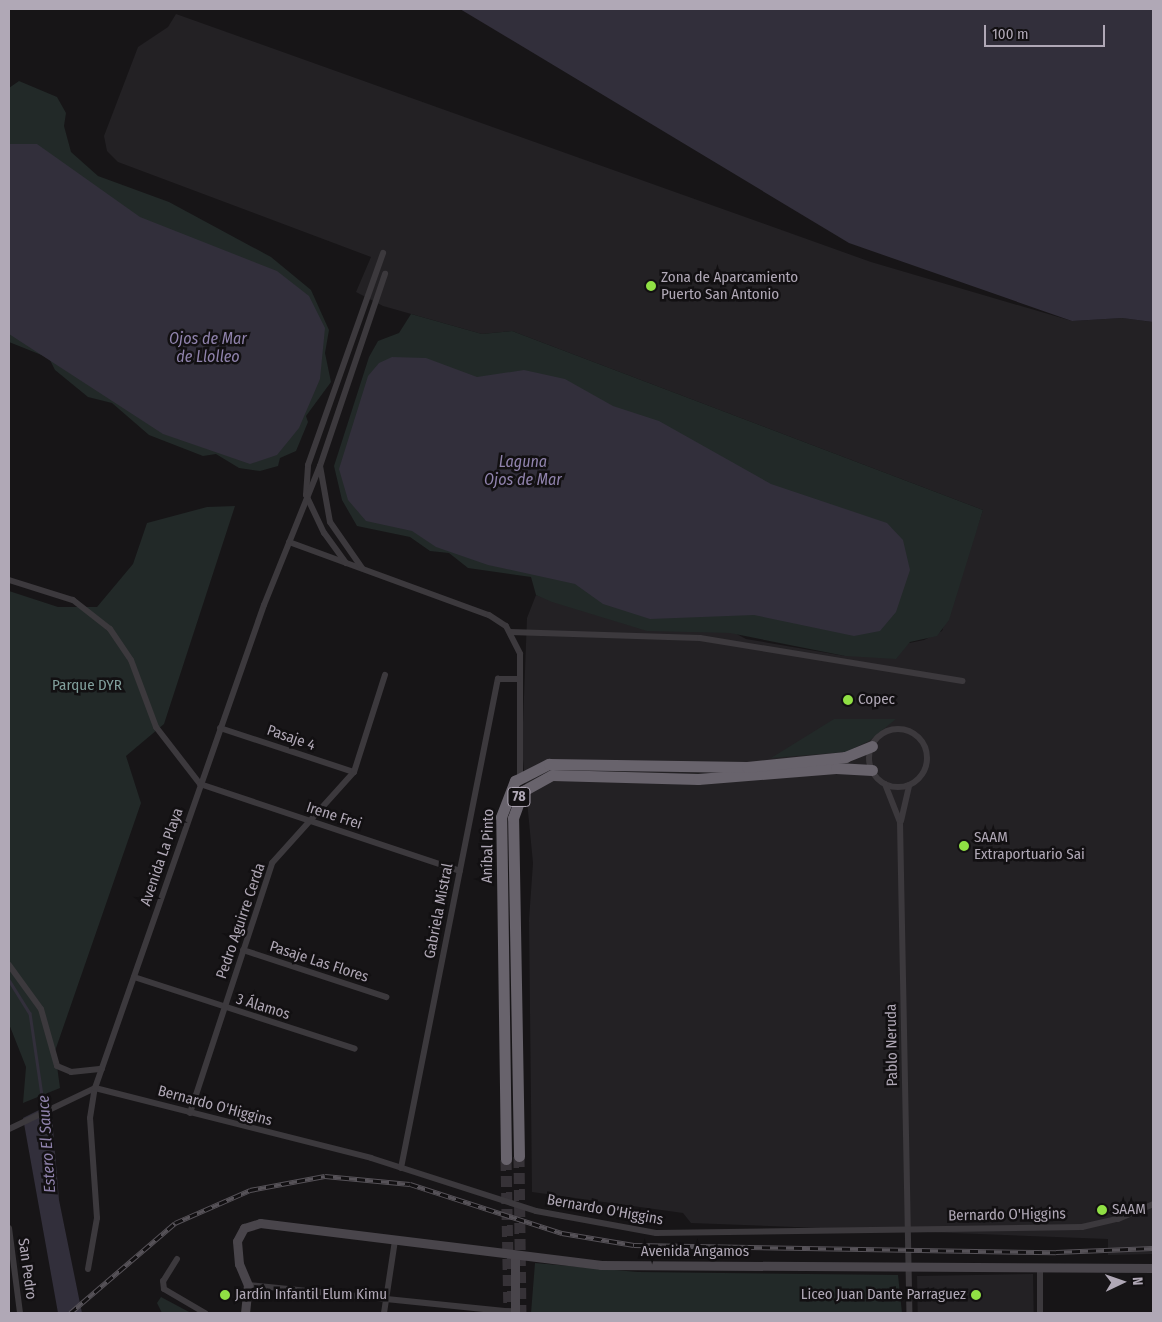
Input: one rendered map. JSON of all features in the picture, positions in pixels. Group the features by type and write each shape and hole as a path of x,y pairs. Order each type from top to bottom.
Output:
{"highway":[{"name":"78","path":"520,776 557,764 747,767 845,757 872,746"},
{"name":"78","path":"523,791 552,775 698,779 836,768 872,770"},
{"path":"520,776 523,791"},
{"name":"Aníbal Pinto","path":"506,1159 501,817 507,794 520,776"},
{"name":"Aníbal Pinto","path":"520,1156 513,818 523,791"}],"street":[{"path":"346,564 324,533 306,495 308,465 383,253"},
{"name":"Avenida La Playa","path":"88,1268 97,1218 90,1118 96,1088 200,784 306,495 320,466 385,274"},
{"path":"320,466 330,522 365,570"},
{"path":"289,542 490,615 510,632 520,654 518,679 520,776"},
{"path":"9,580 73,600 110,629 131,660 156,727 200,784"},
{"path":"510,632 700,638 962,681"},
{"name":"Pedro Aguirre Cerda","path":"190,1113 272,862 313,822 354,772 385,676"},
{"name":"Gabriela Mistral","path":"401,1168 498,679 518,679"},
{"name":"Pasaje 4","path":"220,728 354,772"},
{"path":"893,729 910,731 920,738 926,748 926,766 909,785 885,784 872,770 872,746 893,729"},
{"name":"Irene Frei","path":"200,784 460,871"},
{"name":"Pablo Neruda","path":"885,784 900,822"},
{"name":"Pablo Neruda","path":"909,785 900,822 909,1313"},
{"name":"Pasaje Las Flores","path":"243,950 386,997"},
{"path":"9,965 41,1009 57,1066 71,1072 102,1069"},
{"name":"3 Álamos","path":"134,977 355,1049"},
{"path":"9,1128 68,1098 96,1088"},
{"name":"Bernardo O'Higgins","path":"96,1088 401,1168 536,1211 656,1233 1082,1226 1118,1219 1153,1204"},
{"name":"Avenida Angamos","path":"248,1285 236,1252 241,1231 260,1223 601,1265 1153,1268"},
{"name":"San Pedro","path":"9,1228 20,1313"},
{"path":"384,1313 395,1240"},
{"path":"245,1313 248,1285 515,1313 515,1255"},
{"path":"177,1260 163,1281 164,1289 205,1313"},
{"path":"1040,1268 1040,1313"}],"shaded area":[{"path":"176,14 871,262 1072,321 1122,318 1153,322 1153,1254 1108,1255 1108,1239 691,1223 683,1213 532,1192 529,920 533,863 522,749 527,618 536,595 632,626 711,620 746,639 845,656 924,640 942,631 983,510 512,331 482,334 383,306 356,292 371,257 118,162 107,151 104,136 138,47 168,27"},
{"name":"Liceo Juan Dante Parraguez","path":"1033,1274 1034,1313 918,1313 917,1276"}],"green space":[{"name":"Ojos de Mar de Llolleo","path":"19,81 57,97 66,113 64,126 71,152 98,176 169,202 271,257 311,290 329,330 325,353 331,382 306,416 308,422 296,451 280,458 278,466 260,471 239,468 216,454 203,456 149,435 112,403 88,397 55,370 49,358 9,342 9,88"},
{"name":"Laguna Ojos de Mar","path":"411,314 482,334 512,331 983,510 949,620 937,636 910,642 896,659 845,656 730,633 647,631 552,602 536,595 531,577 468,568 449,553 430,551 410,537 357,526 342,500 334,466 369,357 378,341 399,333"},
{"name":"Parque DYR","path":"235,506 164,724 126,756 141,803 55,1051 60,1088 23,1103 26,1067 9,1024 9,591 58,607 97,607 133,564 147,523 207,507"},
{"path":"834,719 896,719 869,741 846,752 771,758"},
{"path":"535,1263 638,1272 898,1275 902,1313 531,1313"},
{"path":"161,1297 191,1313 162,1313 157,1303"}],"water":[{"path":"460,9 1153,9 1153,322 1122,318 1072,321 849,243"},
{"name":"Ojos de Mar de Llolleo","path":"9,144 37,144 140,217 277,271 309,296 325,328 320,379 299,428 277,455 250,464 163,434 9,334"},
{"name":"Laguna Ojos de Mar","path":"392,357 426,358 477,377 524,370 565,379 613,406 659,421 771,484 887,523 903,540 910,570 896,612 880,631 854,636 754,615 650,619 603,604 575,584 488,565 436,547 412,531 366,521 348,500 339,469 368,376 379,363"},
{"path":"51,1104 59,1200 82,1313 58,1313 23,1118"}],"waterway":[{"name":"Estero El Sauce","path":"9,980 30,1013 44,1109"}],"tunnel":[{"path":"519,1156 521,1313"},
{"path":"506,1159 509,1313"}],"railway":[{"path":"70,1313 175,1223 250,1190 325,1176 410,1184 562,1233 634,1245 1056,1252 1153,1248"}],"place":[{"name":"Zona de Aparcamiento Puerto San Antonio","path":"651,286"},
{"name":"Copec","path":"848,700"},
{"name":"SAAM Extraportuario Sai","path":"964,846"},
{"name":"SAAM","path":"1102,1210"},
{"name":"Jardín Infantil Elum Kimu","path":"225,1295"},
{"name":"Liceo Juan Dante Parraguez","path":"976,1295"}]}
